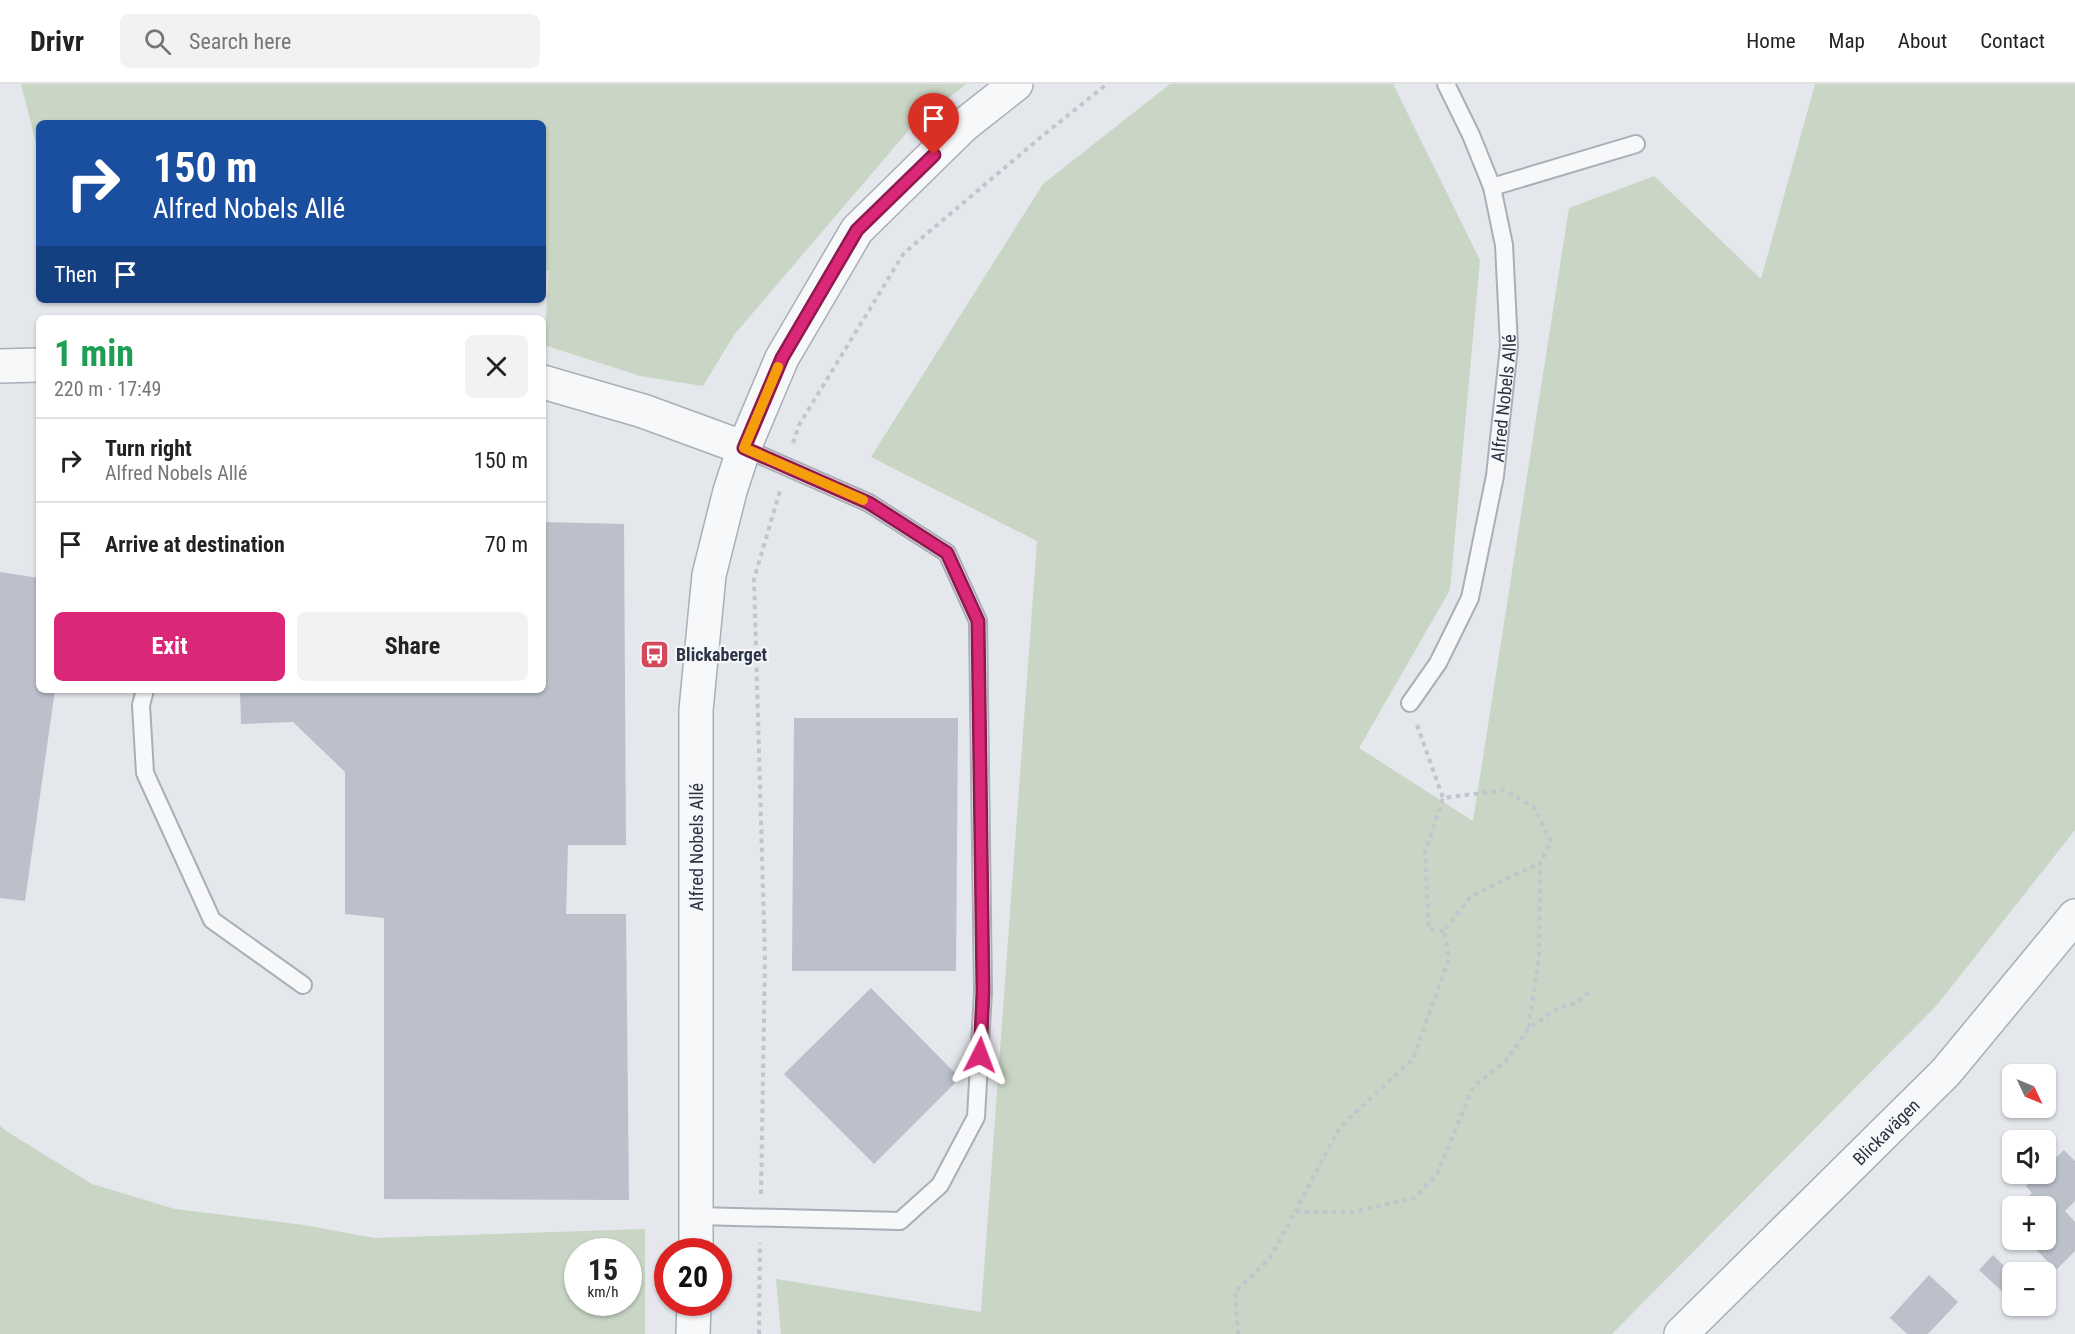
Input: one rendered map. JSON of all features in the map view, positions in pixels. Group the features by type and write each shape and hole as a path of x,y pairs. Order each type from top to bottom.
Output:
{"street":[{"name":"Alfred Nobels Allé","path":"696,1238 696,710 709,575 730,491 744,448 782,358 857,230 964,125 1016,84"},
{"path":"0,366 36,364"},
{"path":"546,383 643,411 744,448"},
{"name":"Blickavägen","path":"1681,1334 1946,1072 2075,916"},
{"path":"693,1334 694,1316"}],"lane":[{"name":"Alfred Nobels Allé","path":"1410,703 1438,663 1470,598 1495,476 1509,346 1504,245 1492,187 1471,135 1446,84"},
{"path":"1492,187 1636,144"},
{"path":"697,1216 900,1221 940,1185 976,1117 983,992 978,621 947,553 869,503 744,448"},
{"path":"144,693 141,705 145,773 212,920 303,985"}],"path":[{"path":"759,1334 765,959 754,579 799,425 904,253 1107,84"},
{"path":"1410,703 1443,798 1425,853 1429,929 1444,931"},
{"path":"1443,798 1504,790 1534,807 1551,842 1540,863 1539,958 1528,1029"},
{"path":"1238,1334 1235,1292 1270,1258 1340,1127 1413,1059 1449,958 1444,931 1471,896 1540,863"},
{"path":"1295,1212 1353,1212 1415,1198 1437,1174 1473,1087 1508,1060 1528,1029 1558,1008 1576,1003 1593,989"}],"green space":[{"path":"21,84 966,84 909,130 734,335 703,386 640,376 546,346 549,271 546,270 546,120 36,120 36,143"},
{"path":"1170,84 1393,84 1480,260 1450,590 1359,748 1473,821 1569,208 1654,176 1761,279 1815,84 2075,84 2075,830 1937,1005 1612,1334 781,1334 776,1279 981,1312 1037,541 871,457 1043,184"},
{"path":"0,1125 6,1131 92,1184 175,1209 304,1225 374,1238 645,1229 645,1334 0,1334"}],"building":[{"path":"546,522 624,524 626,845 568,845 566,914 626,914 629,1200 384,1199 384,918 345,914 345,772 293,722 241,724 240,693 546,693"},
{"path":"0,572 36,578 36,693 55,693 25,901 0,898"},
{"path":"794,718 958,718 956,971 792,971"},
{"path":"871,988 960,1078 874,1164 784,1074"},
{"path":"2064,1150 2075,1161 2075,1201 2065,1211 2075,1222 2075,1251 2056,1270 2056,1262 2048,1262 2037,1250 2056,1250 2056,1196 2029,1196 2032,1193 2026,1186 2028,1184 2056,1184 2056,1158"},
{"path":"1993,1255 2002,1264 2002,1291 1979,1270"},
{"path":"1929,1275 1958,1302 1928,1334 1907,1334 1890,1318"}],"slow traffic":[{"path":"778,367 744,448 863,500"}],"place":[{"name":"Blickaberget","path":"655,654"}],"route":[{"path":"934,155 857,230 782,358 744,448 869,503 947,553 978,621 983,992 980,1055"}]}
